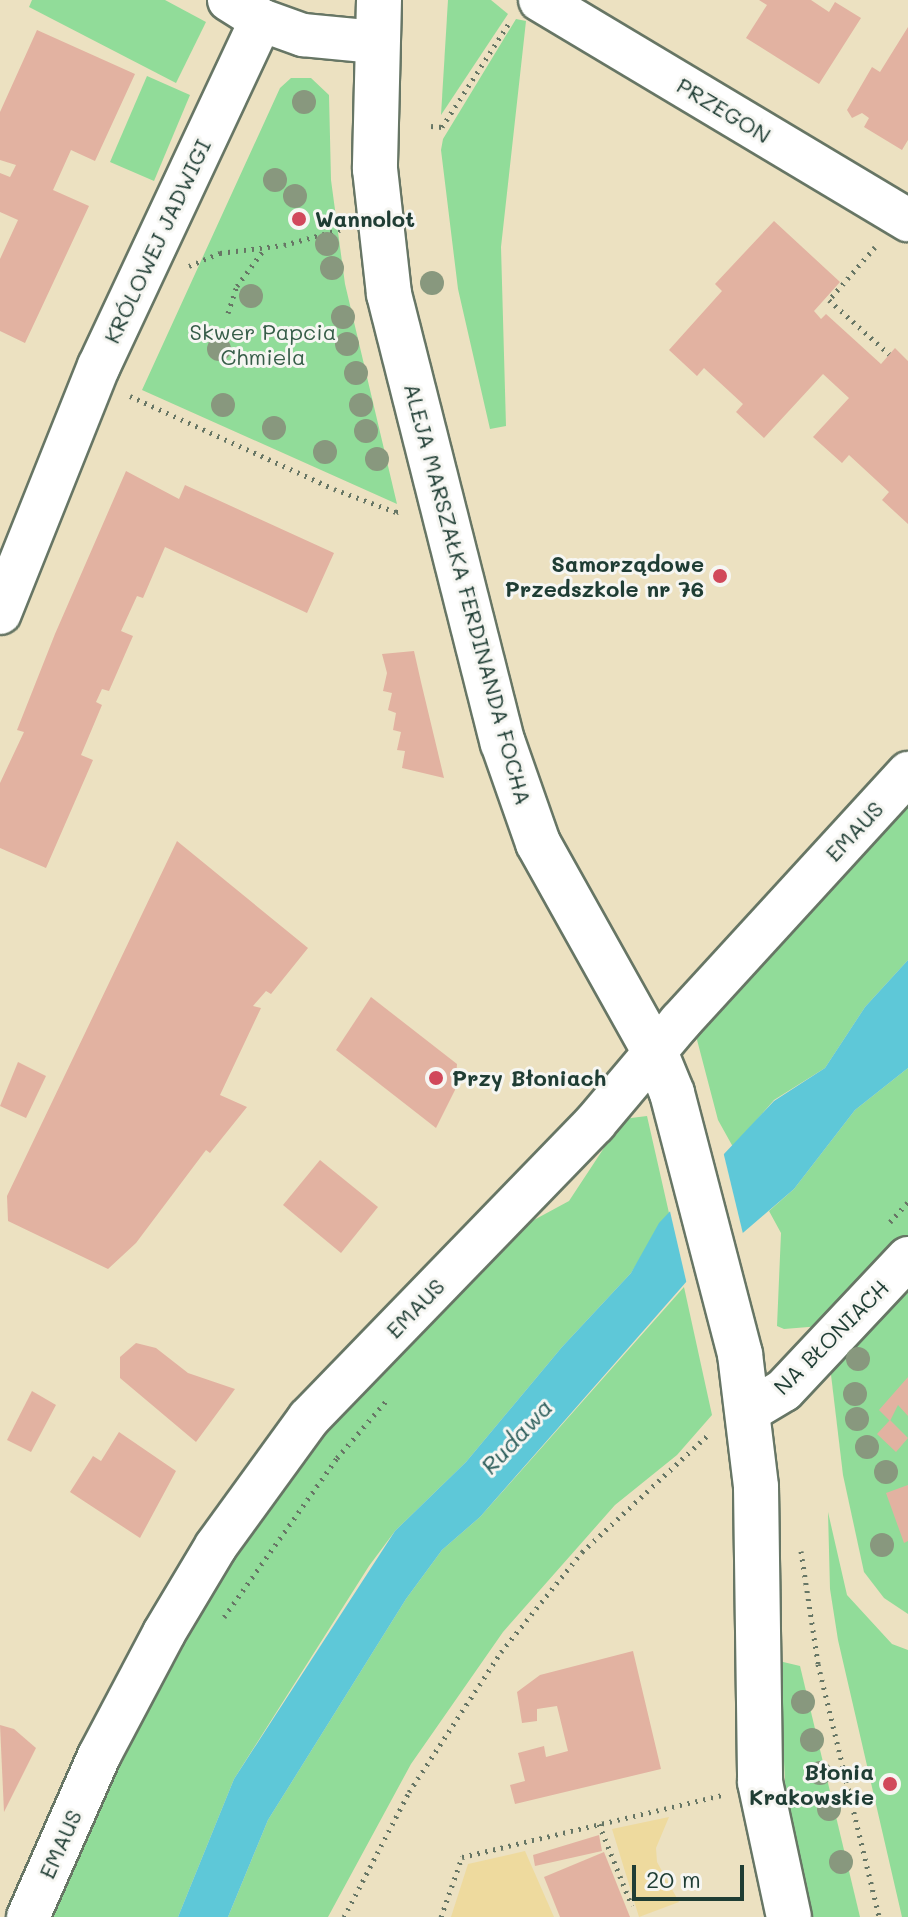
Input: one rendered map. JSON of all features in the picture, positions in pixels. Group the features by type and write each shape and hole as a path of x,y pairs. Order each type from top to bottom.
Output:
{"street":[{"name":"PRZEGON","path":"529,4 894,230"},
{"name":"KRÓLOWEJ JADWIGI","path":"0,613 245,10 303,35 378,21"},
{"name":"ALEJA MARSZAŁKA FERDINANDA FOCHA","path":"378,21 375,169 389,294 503,743 538,843 656,1054 691,1152 727,1298 749,1411 756,1487 760,1782 789,1917"},
{"name":"EMAUS","path":"28,1917 99,1756 164,1633 216,1546 292,1440 656,1054 680,1022 908,773"},
{"name":"NA BŁONIACH","path":"749,1411 784,1390 908,1258"}],"path":[{"path":"431,126 442,127 529,4"},
{"path":"185,268 220,253 266,247 345,228"},
{"path":"889,354 829,300 894,230"},
{"path":"228,313 237,286 266,247"},
{"path":"125,394 334,489 396,512 408,509"},
{"path":"218,1625 337,1458 388,1398"},
{"path":"344,1917 409,1792 501,1652 582,1552 722,1422 749,1411"},
{"path":"818,1664 879,1917"},
{"path":"441,1917 462,1857 728,1794"},
{"path":"599,1824 632,1906"}],"green space":[{"path":"32,0 165,0 206,22 176,83 29,7"},
{"path":"448,0 491,0 508,14 441,115"},
{"path":"516,19 526,21 501,247 506,426 490,429 458,289 441,150 443,139"},
{"path":"147,76 190,95 154,181 110,162"},
{"name":"Skwer Papcia Chmiela","path":"291,78 311,78 329,95 331,180 345,284 397,504 142,390 280,88"},
{"path":"908,794 908,960 865,1007 825,1068 774,1100 733,1147 718,1120 696,1036"},
{"path":"908,1068 908,1235 821,1326 784,1329 777,1326 781,1233 769,1211 794,1189 855,1110"},
{"path":"647,1116 669,1213 631,1273 562,1347 466,1462 395,1531 369,1566 234,1779 178,1917 48,1917 124,1745 188,1622 284,1473 497,1240 569,1201 623,1119"},
{"path":"908,1278 908,1614 884,1598 864,1572 843,1475 829,1358"},
{"path":"684,1287 712,1415 677,1455 615,1505 503,1632 411,1764 328,1917 228,1917 268,1820 406,1599 442,1550 480,1517"},
{"name":"Błonia Krakowskie","path":"828,1512 847,1595 892,1644 908,1650 908,1917 902,1917 838,1640 830,1589"},
{"path":"779,1661 800,1666 860,1917 811,1917 786,1801"}],"sand":[{"path":"669,1817 656,1848 657,1862 679,1902 639,1917 612,1829"},
{"path":"525,1851 554,1917 451,1917 468,1864"}],"water":[{"name":"Rudawa","path":"908,960 908,1068 855,1110 794,1189 687,1281 480,1517 442,1550 406,1599 268,1820 228,1917 178,1917 234,1779 395,1531 466,1462 562,1347 631,1273 659,1223 774,1101 825,1068 865,1007"}],"pier":[{"path":"723,1151 744,1238 688,1289 669,1207"}],"building":[{"path":"759,0 811,0 829,12 835,2 861,18 819,84 746,38 767,5"},
{"path":"908,27 908,140 902,150 864,127 869,118 862,113 852,118 847,110 872,67 880,72"},
{"path":"37,30 135,74 95,161 71,150 53,190 89,206 25,343 0,331 0,259 18,220 0,212 0,173 10,177 16,165 0,160 0,112"},
{"path":"774,221 840,282 814,311 821,319 826,314 881,364 895,348 908,361 908,524 882,500 889,492 849,455 842,463 813,437 849,398 823,374 764,438 736,412 743,404 704,368 697,376 669,350 722,291 715,284"},
{"path":"126,471 179,499 185,485 334,553 307,613 165,547 143,598 137,596 121,631 133,636 109,691 102,689 96,702 102,705 81,755 93,760 46,868 0,848 0,783 24,732 17,730 55,634"},
{"path":"414,651 444,778 402,768 405,751 397,750 401,732 393,730 396,713 388,710 392,693 383,691 387,673 382,654"},
{"path":"177,841 308,948 271,994 266,991 253,1006 261,1008 220,1095 247,1107 210,1153 206,1150 136,1243 108,1269 8,1221 7,1196"},
{"path":"371,997 457,1064 455,1090 436,1128 336,1050"},
{"path":"18,1062 46,1076 26,1118 0,1106"},
{"path":"320,1160 378,1207 341,1253 283,1205"},
{"path":"136,1343 156,1348 188,1373 235,1389 196,1442 120,1378 120,1357"},
{"path":"908,1377 908,1416 898,1405 890,1421 879,1410"},
{"path":"32,1391 56,1405 31,1452 7,1440"},
{"path":"890,1420 908,1438 896,1452 877,1434"},
{"path":"119,1432 176,1471 140,1538 70,1492 93,1456 101,1461"},
{"path":"908,1485 908,1541 904,1543 886,1493"},
{"path":"633,1651 661,1769 515,1804 510,1785 525,1781 518,1753 544,1746 546,1757 568,1751 557,1706 537,1709 537,1721 522,1723 517,1692 540,1675"},
{"path":"0,1725 14,1729 36,1748 4,1812"},
{"path":"599,1835 602,1851 535,1866 533,1855"},
{"path":"604,1852 630,1917 560,1917 544,1877"}],"place":[{"name":"Wannolot","path":"299,219"},
{"name":"Samorządowe Przedszkole nr 76","path":"720,576"},
{"name":"Przy Błoniach","path":"436,1078"},
{"name":"Błonia Krakowskie","path":"890,1784"}]}
